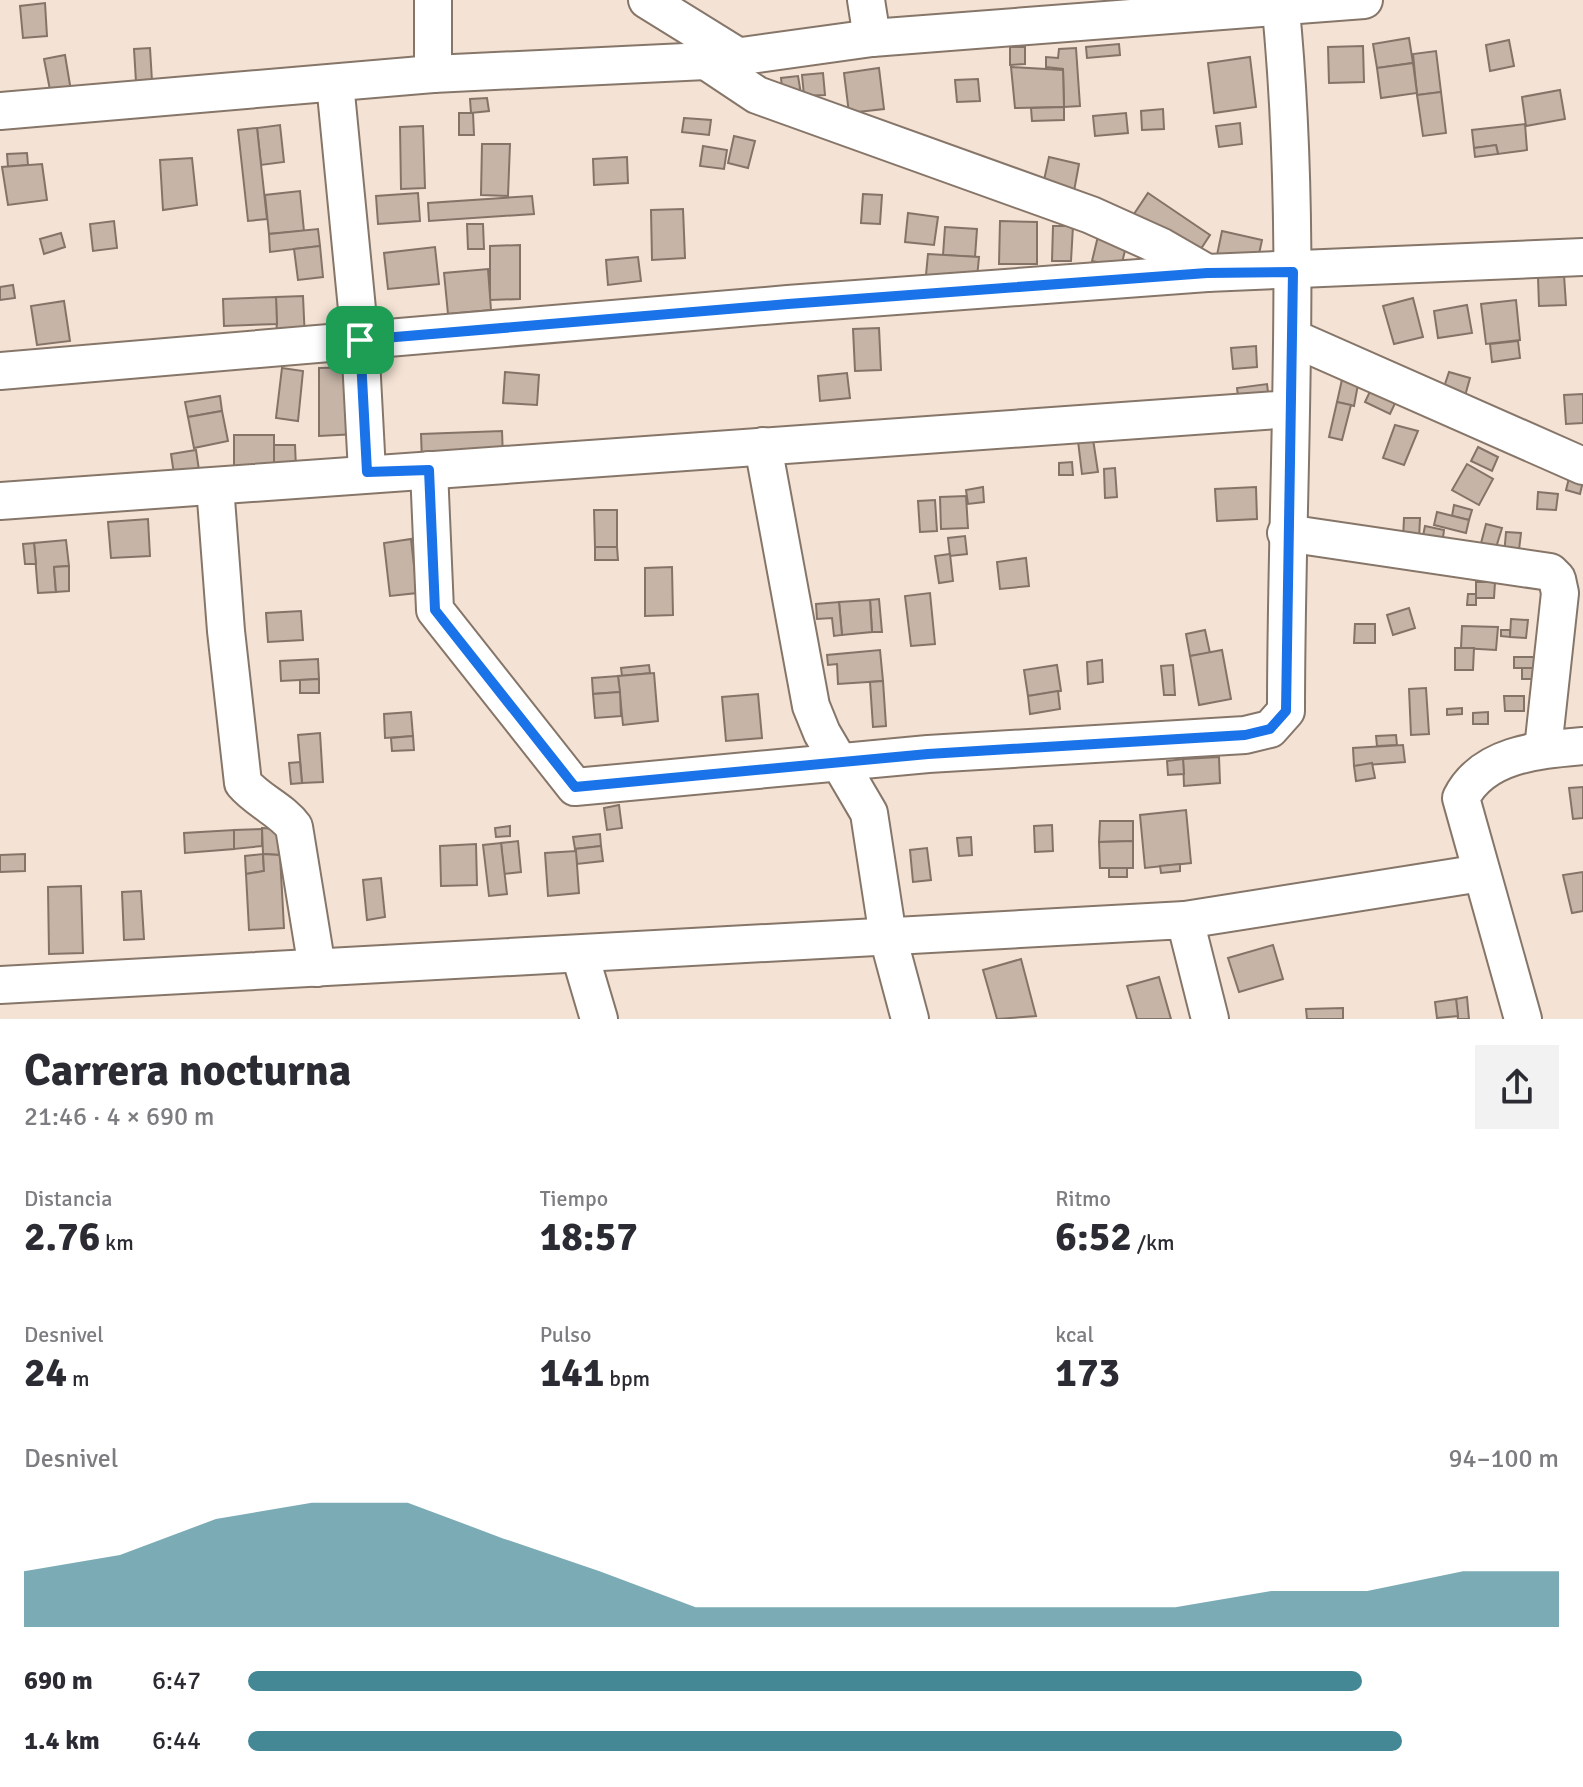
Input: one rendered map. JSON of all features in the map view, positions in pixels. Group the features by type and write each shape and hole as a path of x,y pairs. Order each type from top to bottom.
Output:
{"street":[{"path":"433,0 433,74"},
{"path":"647,0 723,59 757,95 1091,215 1162,247 1207,273"},
{"path":"866,0 872,38"},
{"path":"0,111 433,74 723,59 872,38 1280,4 1364,0"},
{"path":"429,470 435,610 575,787 928,754 1245,735 1270,729 1286,711 1286,533 1293,338 1293,272 1280,4"},
{"path":"335,83 360,340 367,472"},
{"path":"0,371 788,304 1207,273 1293,272 1583,257"},
{"path":"1293,338 1583,466"},
{"path":"0,501 367,472 1291,409"},
{"path":"763,446 811,706 869,813 888,937 910,1019"},
{"path":"215,486 226,631 243,783 258,801 289,820 294,827 317,968"},
{"path":"1286,533 1550,572 1557,579 1560,593 1543,749"},
{"path":"1523,1019 1461,798 1469,782 1492,764 1543,749 1583,746"},
{"path":"0,985 1185,920 1481,873"},
{"path":"1185,920 1210,1019"},
{"path":"580,955 599,1019"}],"building":[{"path":"45,3 47,36 23,38 20,6"},
{"path":"1409,38 1413,63 1377,68 1373,44"},
{"path":"1509,40 1514,66 1490,71 1486,45"},
{"path":"1119,44 1120,55 1087,58 1086,47"},
{"path":"1363,46 1364,82 1329,83 1328,47"},
{"path":"1010,47 1025,47 1025,64 1010,65"},
{"path":"150,48 152,81 136,82 134,49"},
{"path":"1076,48 1080,106 1064,107 1063,69 1046,67 1046,57 1058,58 1059,49"},
{"path":"1436,51 1441,92 1417,95 1413,54"},
{"path":"65,55 71,91 51,95 44,59"},
{"path":"1250,57 1256,107 1214,113 1208,63"},
{"path":"1413,63 1417,93 1381,98 1377,68"},
{"path":"1011,67 1063,70 1064,107 1015,108"},
{"path":"879,68 884,109 849,113 844,73"},
{"path":"823,73 825,95 804,96 802,75"},
{"path":"798,76 801,94 783,97 781,78"},
{"path":"978,79 980,101 957,102 955,80"},
{"path":"1560,90 1565,119 1526,126 1522,97"},
{"path":"1441,92 1446,133 1423,136 1417,95"},
{"path":"487,98 489,111 471,113 470,99"},
{"path":"1064,107 1064,120 1032,121 1031,108"},
{"path":"1163,109 1164,129 1142,130 1141,111"},
{"path":"459,113 473,113 474,135 459,135"},
{"path":"1126,113 1128,133 1095,136 1093,116"},
{"path":"684,118 711,120 709,135 682,132"},
{"path":"1240,123 1242,144 1219,147 1216,126"},
{"path":"1525,124 1527,150 1498,154 1496,145 1474,148 1472,130"},
{"path":"280,125 284,162 261,165 257,128"},
{"path":"423,126 425,188 401,189 400,127"},
{"path":"257,128 267,219 248,221 238,130"},
{"path":"734,136 755,141 748,168 728,163"},
{"path":"482,144 510,144 508,196 481,195"},
{"path":"1496,145 1498,154 1475,157 1474,148"},
{"path":"703,146 727,150 724,169 700,166"},
{"path":"27,153 28,165 8,167 7,154"},
{"path":"627,157 628,183 594,185 593,159"},
{"path":"1049,157 1079,164 1074,191 1043,185"},
{"path":"192,158 197,205 163,210 160,160"},
{"path":"42,164 47,200 8,205 2,167"},
{"path":"300,191 304,231 269,234 265,195"},
{"path":"418,193 420,221 378,224 376,196"},
{"path":"1148,193 1210,235 1193,261 1130,220"},
{"path":"863,194 882,195 880,224 861,223"},
{"path":"532,196 534,214 429,221 428,203"},
{"path":"683,209 685,258 652,260 651,210"},
{"path":"908,213 938,217 934,245 905,242"},
{"path":"114,221 117,248 93,251 90,224"},
{"path":"1000,221 1037,222 1037,264 999,264"},
{"path":"467,224 483,224 484,249 468,249"},
{"path":"1053,226 1073,226 1071,261 1052,261"},
{"path":"945,227 977,229 975,257 943,255"},
{"path":"318,229 320,246 270,252 269,234"},
{"path":"1222,231 1262,240 1256,268 1216,260"},
{"path":"1099,232 1128,238 1121,267 1092,261"},
{"path":"61,233 65,247 44,254 40,239"},
{"path":"520,245 520,299 490,300 490,246"},
{"path":"320,246 323,277 298,280 294,249"},
{"path":"435,247 439,284 388,289 384,253"},
{"path":"928,254 979,257 977,278 926,275"},
{"path":"638,257 641,281 608,285 606,260"},
{"path":"488,269 491,310 448,314 444,273"},
{"path":"1564,275 1566,305 1539,306 1538,277"},
{"path":"13,285 15,298 0,300 0,287"},
{"path":"303,296 305,340 277,341 276,297"},
{"path":"276,297 277,324 224,326 223,299"},
{"path":"1413,298 1423,337 1394,344 1383,306"},
{"path":"1516,300 1520,340 1486,344 1481,304"},
{"path":"64,301 70,341 37,345 31,306"},
{"path":"1467,305 1472,333 1438,338 1434,311"},
{"path":"879,328 881,370 855,371 853,329"},
{"path":"1518,341 1520,358 1492,362 1490,344"},
{"path":"1256,346 1257,367 1233,369 1231,348"},
{"path":"356,367 357,434 319,436 319,368"},
{"path":"282,368 303,371 298,421 276,418"},
{"path":"505,372 539,375 537,405 503,403"},
{"path":"1449,372 1470,378 1465,396 1443,390"},
{"path":"847,373 850,398 820,401 818,376"},
{"path":"1343,375 1359,379 1354,406 1337,402"},
{"path":"1267,384 1270,408 1240,412 1237,388"},
{"path":"1373,385 1398,397 1390,414 1365,402"},
{"path":"1583,394 1583,423 1566,424 1564,395"},
{"path":"220,396 222,411 188,417 185,402"},
{"path":"1337,402 1351,405 1342,440 1329,437"},
{"path":"222,411 228,441 194,448 188,417"},
{"path":"1395,425 1418,431 1404,465 1383,458"},
{"path":"502,431 503,457 422,461 421,434"},
{"path":"234,435 274,435 274,469 234,469"},
{"path":"1093,439 1098,472 1082,474 1078,441"},
{"path":"274,445 295,445 296,468 274,469"},
{"path":"1478,447 1498,457 1492,471 1471,461"},
{"path":"196,450 200,477 175,481 171,454"},
{"path":"1072,462 1073,475 1059,475 1059,463"},
{"path":"1467,464 1493,479 1479,505 1452,490"},
{"path":"1115,468 1117,497 1105,498 1104,469"},
{"path":"1569,478 1583,481 1580,494 1566,490"},
{"path":"983,487 984,502 968,504 966,490"},
{"path":"1256,487 1257,519 1217,521 1215,489"},
{"path":"1538,492 1558,494 1556,510 1537,509"},
{"path":"966,496 968,528 941,529 940,497"},
{"path":"935,500 937,531 920,532 918,501"},
{"path":"1454,505 1472,510 1469,520 1452,516"},
{"path":"594,510 617,510 617,547 595,547"},
{"path":"1437,512 1469,520 1466,533 1434,525"},
{"path":"1404,518 1420,518 1419,540 1403,539"},
{"path":"148,519 150,556 111,558 108,522"},
{"path":"1486,524 1502,528 1495,551 1480,547"},
{"path":"1425,526 1444,530 1442,545 1422,541"},
{"path":"1506,532 1521,533 1518,558 1504,556"},
{"path":"965,536 967,554 950,556 948,538"},
{"path":"411,539 417,593 390,596 384,543"},
{"path":"66,540 69,566 54,567 56,592 38,593 34,543"},
{"path":"34,543 36,564 25,564 23,544"},
{"path":"595,547 617,547 618,560 595,560"},
{"path":"950,554 953,581 939,583 935,556"},
{"path":"1026,558 1029,586 1000,589 997,562"},
{"path":"69,566 69,591 56,592 54,567"},
{"path":"672,567 673,615 645,616 645,568"},
{"path":"1476,582 1495,582 1494,598 1476,598"},
{"path":"930,593 935,644 911,646 905,596"},
{"path":"1468,594 1476,594 1476,605 1467,605"},
{"path":"879,599 882,632 872,632 870,600"},
{"path":"870,600 872,632 842,635 839,602"},
{"path":"839,602 842,635 834,636 832,618 817,619 816,604"},
{"path":"1409,608 1415,628 1393,635 1387,615"},
{"path":"301,611 303,640 268,642 266,613"},
{"path":"1511,619 1528,620 1526,638 1510,637"},
{"path":"1355,624 1375,624 1375,643 1354,643"},
{"path":"1462,626 1498,627 1496,650 1461,648"},
{"path":"1205,630 1210,653 1190,656 1186,634"},
{"path":"1501,630 1510,630 1510,637 1501,636"},
{"path":"1455,648 1474,648 1473,670 1455,670"},
{"path":"880,650 883,681 838,684 837,664 828,665 827,655"},
{"path":"1222,650 1231,699 1199,705 1190,656"},
{"path":"1514,657 1540,657 1540,668 1514,668"},
{"path":"318,659 319,679 281,681 280,661"},
{"path":"1102,660 1103,682 1088,684 1087,662"},
{"path":"649,665 650,673 622,676 621,668"},
{"path":"1057,665 1061,691 1028,696 1024,670"},
{"path":"1173,665 1175,695 1164,695 1161,666"},
{"path":"1522,668 1540,668 1541,679 1522,679"},
{"path":"654,673 658,721 623,725 618,676"},
{"path":"618,676 620,692 593,694 592,678"},
{"path":"319,679 319,693 300,693 300,680"},
{"path":"883,681 886,726 873,727 870,682"},
{"path":"1426,688 1429,734 1411,735 1409,689"},
{"path":"1058,691 1060,709 1030,714 1028,696"},
{"path":"620,692 621,716 595,718 593,694"},
{"path":"758,694 762,738 726,741 722,697"},
{"path":"1504,696 1524,696 1524,711 1505,711"},
{"path":"1462,708 1462,714 1447,715 1447,709"},
{"path":"411,712 413,736 385,738 384,714"},
{"path":"1488,712 1488,724 1473,724 1473,713"},
{"path":"320,733 323,782 302,783 298,735"},
{"path":"1396,735 1397,745 1377,746 1376,736"},
{"path":"413,736 414,750 392,751 391,738"},
{"path":"1403,745 1405,762 1354,766 1353,748"},
{"path":"1219,757 1220,783 1184,786 1183,759"},
{"path":"1183,759 1184,774 1168,775 1167,761"},
{"path":"300,762 302,783 291,784 289,763"},
{"path":"1372,763 1375,778 1356,781 1354,766"},
{"path":"1583,787 1583,818 1573,819 1569,788"},
{"path":"619,805 622,828 607,830 604,808"},
{"path":"1186,810 1191,863 1145,868 1140,815"},
{"path":"1100,821 1133,821 1133,841 1099,842"},
{"path":"1052,825 1053,851 1035,852 1034,826"},
{"path":"510,826 510,836 496,837 495,828"},
{"path":"262,828 278,829 279,855 263,854"},
{"path":"262,829 262,846 234,849 234,830"},
{"path":"234,830 234,849 185,853 184,833"},
{"path":"600,834 601,846 575,849 573,837"},
{"path":"971,837 972,855 959,856 957,838"},
{"path":"518,841 521,872 504,874 501,843"},
{"path":"1133,841 1133,868 1100,868 1099,842"},
{"path":"501,843 507,894 489,896 483,845"},
{"path":"476,844 477,885 441,886 440,846"},
{"path":"601,846 603,861 577,864 575,849"},
{"path":"927,848 931,880 913,882 910,850"},
{"path":"576,851 579,893 548,896 545,853"},
{"path":"25,854 25,871 0,872 0,855"},
{"path":"263,854 264,871 246,874 245,856"},
{"path":"263,854 280,855 284,928 249,930 246,874 264,871"},
{"path":"1180,864 1180,871 1161,873 1160,866"},
{"path":"1109,868 1127,868 1127,877 1109,877"},
{"path":"1583,872 1583,911 1572,913 1563,875"},
{"path":"381,878 385,917 367,920 363,880"},
{"path":"81,886 83,953 49,954 48,887"},
{"path":"141,891 144,939 124,940 122,892"},
{"path":"1273,945 1283,979 1239,992 1228,958"},
{"path":"1021,959 1036,1016 997,1019 983,970"},
{"path":"1159,977 1171,1019 1137,1019 1127,986"},
{"path":"1467,997 1469,1019 1458,1019 1456,999"},
{"path":"1456,999 1458,1016 1437,1018 1435,1002"},
{"path":"1343,1008 1343,1019 1307,1019 1306,1009"}],"route":[{"path":"1293,272 1286,533 1286,711 1270,729 1245,735 928,754 575,787 435,610 429,470 367,472 360,340 1207,273 1293,272"}]}
